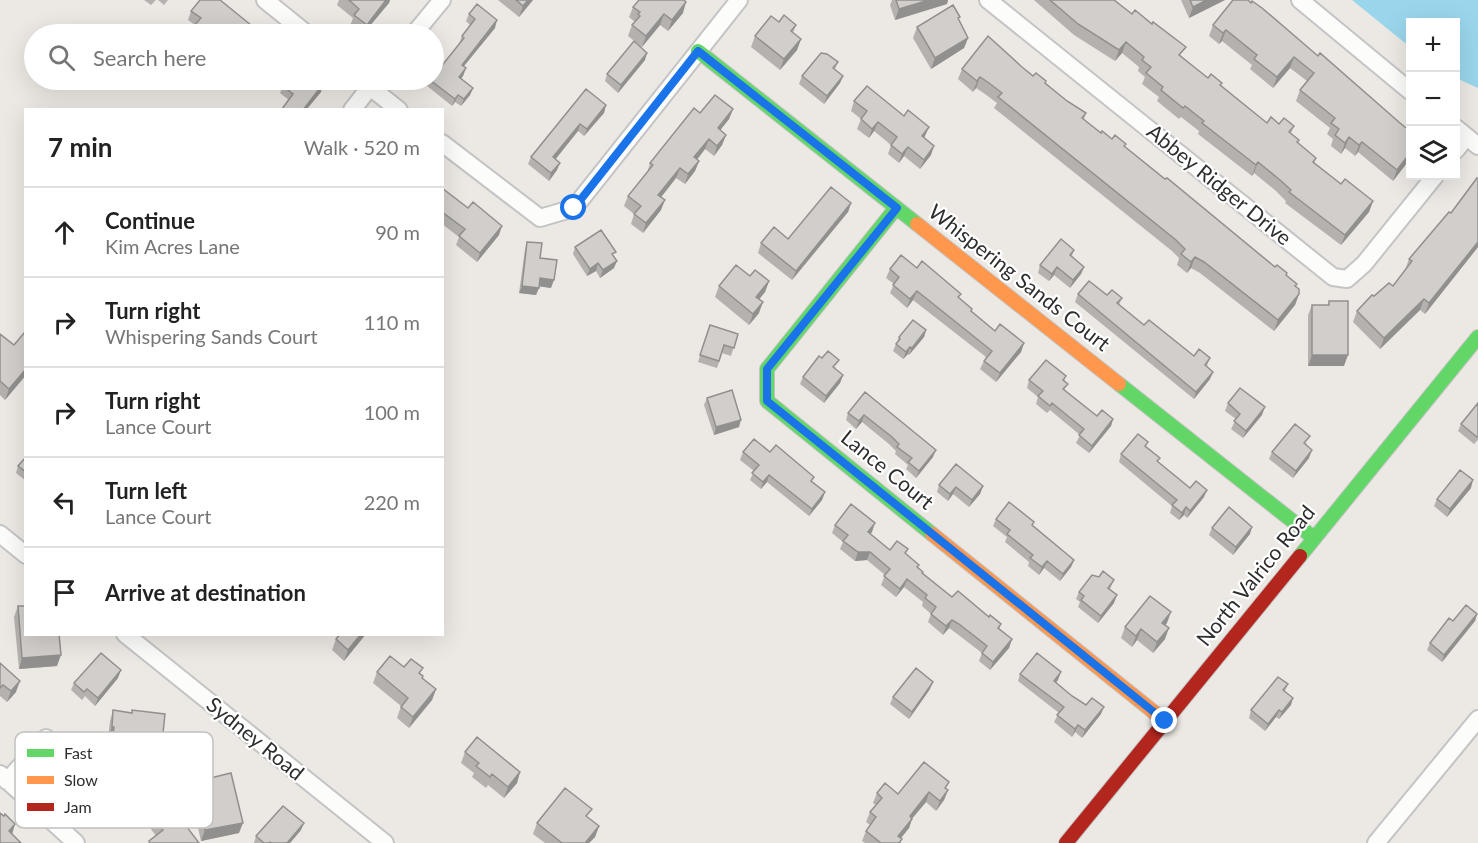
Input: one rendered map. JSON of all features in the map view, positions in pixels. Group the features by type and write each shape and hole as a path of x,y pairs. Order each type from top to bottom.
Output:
{"street":[{"path":"265,0 295,24"},
{"path":"422,24 442,0"},
{"path":"444,145 540,218 574,208 739,0"},
{"name":"Abbey Ridger Drive","path":"988,0 1333,277 1347,279 1364,264 1432,180"},
{"path":"1300,0 1406,88"},
{"name":"Whispering Sands Court","path":"698,51 1314,538"},
{"path":"353,108 364,90"},
{"path":"378,90 397,108"},
{"name":"Lance Court","path":"897,208 767,369 767,401 1165,721"},
{"name":"North Valrico Road","path":"1066,843 1478,337"},
{"path":"0,534 24,553"},
{"name":"Sydney Road","path":"127,636 385,843"},
{"path":"1376,843 1478,719"},
{"path":"4,778 15,768"},
{"path":"59,828 76,843"}],"water":[{"path":"1352,0 1478,0 1478,88 1460,80 1460,18 1406,18 1406,44"}],"building":[{"path":"200,0 220,0 250,24 196,24 201,18 191,11"},
{"path":"349,0 386,0 368,24 354,15 359,9"},
{"path":"516,0 528,0 523,6"},
{"path":"639,0 684,0 686,2 672,20 664,14 646,36 632,25 640,16 638,14 640,12 633,7"},
{"path":"896,0 929,0 899,9"},
{"path":"1050,0 1114,0 1132,14 1135,10 1186,47 1179,55 1208,78 1211,74 1222,83 1220,85 1267,123 1271,117 1279,124 1284,118 1294,126 1289,132 1316,158 1313,162 1341,184 1345,179 1373,201 1345,235 1289,192 1291,190 1258,162 1256,165 1202,123 1204,121 1185,106 1183,108 1161,90 1163,87 1146,73 1151,67 1142,60 1144,57 1126,42 1119,50 1078,24"},
{"path":"1190,0 1207,0 1193,7"},
{"path":"1233,0 1248,0 1251,3 1252,1 1318,56 1320,53 1406,128 1406,158 1397,170 1362,142 1359,145 1349,137 1345,143 1335,135 1339,129 1331,123 1335,118 1300,90 1314,73 1294,57 1277,77 1254,59 1257,55 1226,30 1223,33 1213,25"},
{"path":"477,4 497,20 462,65 466,68 459,77 473,88 464,99 458,95 455,99 443,90 444,63 464,38 462,36 475,19 469,14"},
{"path":"953,5 968,38 935,58 917,27"},
{"path":"784,15 796,25 791,31 801,39 784,59 755,36 771,16 779,22"},
{"path":"988,36 1033,76 1036,73 1067,101 1086,113 1082,118 1112,139 1115,135 1126,144 1124,146 1165,179 1167,178 1275,267 1277,265 1287,273 1286,275 1297,284 1295,286 1299,289 1299,294 1278,320 1204,262 1195,257 1191,262 1181,254 1185,249 1176,240 998,97 1002,93 980,77 977,81 962,69"},
{"path":"634,41 647,53 621,85 607,74"},
{"path":"821,53 827,54 838,62 833,68 843,76 827,96 802,76"},
{"path":"867,86 904,116 908,110 929,127 922,136 934,146 924,160 908,147 902,154 891,145 897,137 878,122 872,129 861,119 867,111 854,101"},
{"path":"586,89 606,105 587,129 580,124 553,157 560,163 551,173 531,157"},
{"path":"288,90 318,90 305,108 283,108 293,94"},
{"path":"715,95 733,109 718,128 726,135 717,146 709,139 694,157 699,161 688,174 680,168 658,195 665,200 646,223 634,214 641,206 628,196 653,165 650,163 694,108 700,113"},
{"path":"1477,178 1478,242 1429,303 1424,299 1384,338 1357,311 1372,295 1374,296 1389,283 1393,286 1412,261 1409,259 1449,212 1451,213"},
{"path":"831,187 851,203 796,271 761,243 774,227 788,239"},
{"path":"444,190 468,208 473,202 502,226 480,253 459,236 465,229 444,213"},
{"path":"601,230 616,252 612,254 617,261 603,270 598,263 590,269 575,247"},
{"path":"1061,239 1074,250 1070,255 1084,267 1073,280 1057,267 1052,274 1040,265"},
{"path":"527,242 542,243 540,258 557,260 554,280 540,278 539,288 522,286"},
{"path":"901,255 917,268 922,261 961,294 958,297 995,331 1000,324 1024,343 1000,373 984,361 992,351 917,291 910,299 893,285 899,277 890,269"},
{"path":"736,265 750,276 755,270 769,281 756,297 763,302 753,314 719,286"},
{"path":"1089,281 1107,295 1112,290 1122,298 1117,303 1144,325 1149,320 1194,356 1199,349 1210,358 1205,365 1213,372 1196,392 1078,294"},
{"path":"1329,301 1348,301 1348,355 1312,355 1312,305 1329,305"},
{"path":"913,320 926,330 906,352 896,344"},
{"path":"710,325 738,334 734,348 724,345 719,361 700,355"},
{"path":"24,333 24,371 9,389 0,381 0,334 14,345"},
{"path":"828,351 839,360 833,367 843,375 826,396 803,377 819,356 822,358"},
{"path":"1046,360 1066,376 1063,380 1068,384 1063,389 1097,416 1102,410 1113,419 1092,446 1079,435 1084,429 1052,403 1050,406 1038,396 1043,391 1029,380"},
{"path":"1240,388 1265,407 1246,431 1234,421 1240,414 1228,403"},
{"path":"732,390 741,420 716,427 707,398"},
{"path":"865,392 936,450 919,471 908,462 912,458 897,447 899,444 892,437 864,415 859,421 848,413"},
{"path":"1478,403 1478,436 1477,437 1461,424"},
{"path":"1295,424 1310,436 1304,443 1312,450 1296,471 1272,452"},
{"path":"1138,434 1148,442 1145,446 1160,458 1157,461 1190,488 1196,481 1207,490 1190,511 1186,507 1182,513 1172,505 1177,500 1121,454"},
{"path":"754,439 770,452 776,445 814,477 811,481 825,492 812,509 769,475 763,482 752,473 759,465 743,452"},
{"path":"24,459 24,470 18,466"},
{"path":"956,464 983,486 972,500 956,487 950,494 939,485"},
{"path":"1460,470 1473,480 1450,509 1437,499"},
{"path":"1009,502 1034,522 1032,525 1074,560 1063,574 1047,561 1042,567 1030,558 1033,555 1007,534 1010,530 996,519"},
{"path":"851,504 875,523 868,532 890,550 897,541 908,549 905,553 919,565 917,567 922,573 952,597 958,591 1001,624 998,628 1012,639 993,662 982,653 987,646 959,624 952,620 946,626 931,614 936,607 925,598 927,595 907,579 900,589 884,576 890,569 870,552 858,552 843,541 848,535 835,525"},
{"path":"1229,507 1252,527 1236,547 1212,528"},
{"path":"1103,571 1114,580 1108,588 1117,595 1101,616 1081,600 1084,596 1079,592 1092,575 1099,577"},
{"path":"1150,596 1171,612 1162,623 1169,628 1157,642 1141,629 1136,636 1125,627"},
{"path":"1466,605 1477,614 1444,655 1430,643 1449,618 1453,621"},
{"path":"18,606 24,606 24,636 59,636 61,655 22,658"},
{"path":"338,636 359,636 348,650 336,639"},
{"path":"101,653 121,670 98,698 87,689 84,692 74,683"},
{"path":"1037,653 1061,672 1054,681 1072,696 1086,705 1092,698 1104,707 1085,730 1078,725 1075,729 1057,715 1064,707 1020,674"},
{"path":"390,656 404,667 411,659 423,668 419,673 423,676 422,678 436,689 413,717 401,707 408,698 377,672"},
{"path":"0,663 20,681 11,691 3,685 0,688"},
{"path":"916,668 933,682 912,712 893,697"},
{"path":"1278,677 1288,684 1283,690 1293,698 1268,724 1251,710"},
{"path":"113,710 165,714 163,732 114,732 114,727 112,727"},
{"path":"477,737 520,772 508,787 492,774 490,777 476,766 479,763 465,752"},
{"path":"924,762 949,782 945,788 948,790 940,801 929,792 898,836 902,839 899,843 881,843 866,831 876,817 870,812 882,798 877,793 885,783 898,794"},
{"path":"231,773 243,823 205,830 205,828 213,828 213,777"},
{"path":"565,788 592,809 586,816 599,826 587,843 562,843 537,823"},
{"path":"283,806 304,823 287,843 264,843 256,836"},
{"path":"0,813 4,816 5,814 15,824 9,831 21,843 0,843"},
{"path":"162,828 188,828 199,843 150,843 149,841 163,830"}],"traffic: fast":[{"path":"698,51 917,224"},
{"path":"896,208 767,369 767,401 932,534"},
{"path":"1300,556 1478,337"},
{"path":"1119,384 1314,538"}],"traffic: slow":[{"path":"917,224 1119,384"},
{"path":"932,534 1165,721"}],"traffic: jam":[{"path":"1066,843 1300,556"}],"route":[{"path":"574,208 698,51 897,208 767,369 767,401 1165,721"}]}
